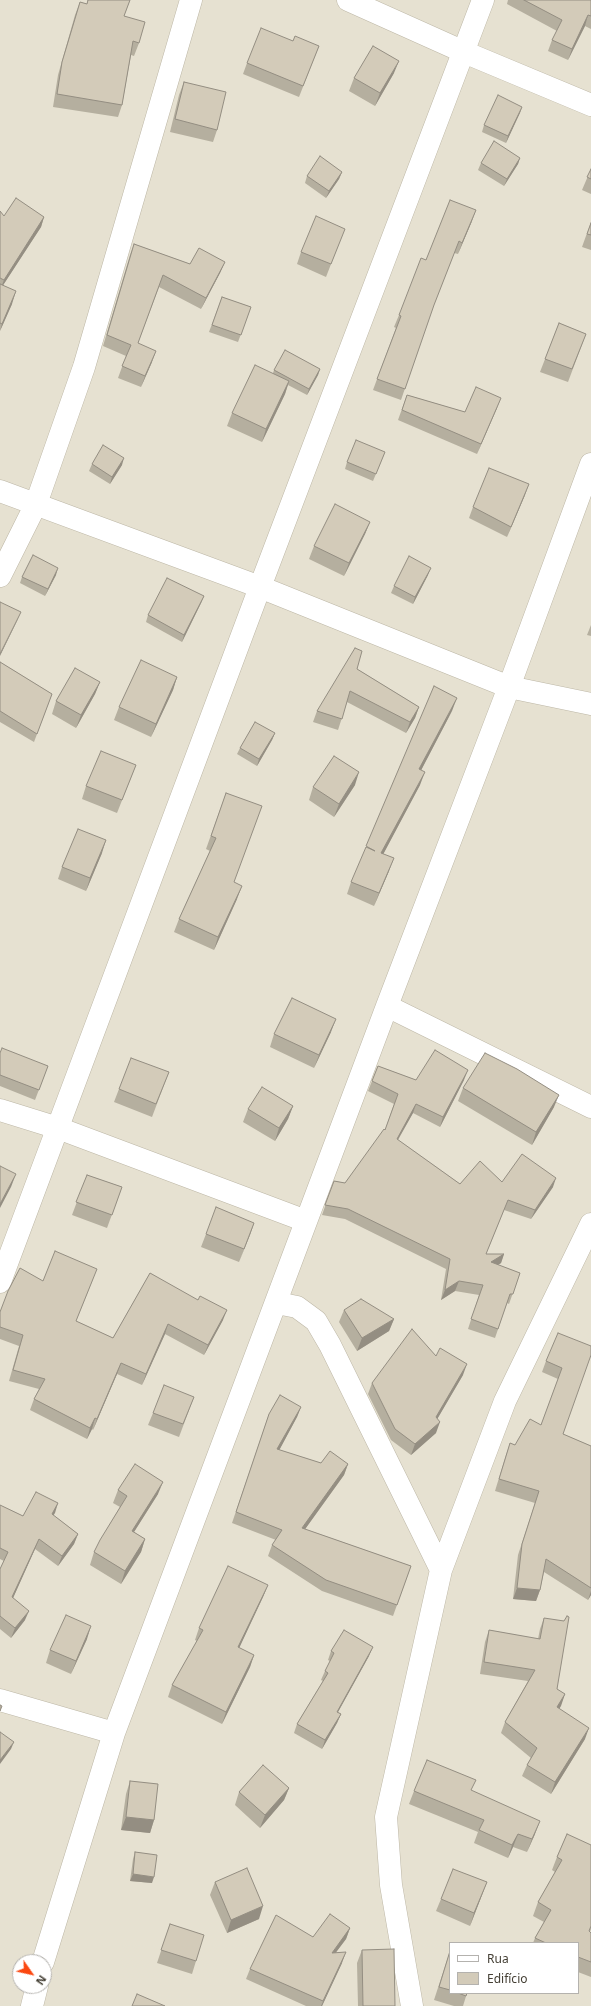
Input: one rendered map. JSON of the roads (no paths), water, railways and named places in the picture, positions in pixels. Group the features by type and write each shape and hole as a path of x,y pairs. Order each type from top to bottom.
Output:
{"street":[{"path":"0,576 36,504 84,367 191,0"},
{"path":"348,0 464,52 591,105"},
{"path":"0,1282 260,587 483,0"},
{"path":"45,1954 114,1733 277,1303 306,1221 387,1006 509,687 591,464"},
{"path":"0,491 260,587 509,687 591,704"},
{"path":"387,1006 591,1107"},
{"path":"0,1110 58,1128 306,1221"},
{"path":"412,2006 391,1885 386,1817 441,1570 505,1401 591,1224"},
{"path":"277,1303 297,1307 316,1322 330,1345 441,1570"},
{"path":"0,1700 114,1733"},
{"path":"32,2006 35,1994"}]}
